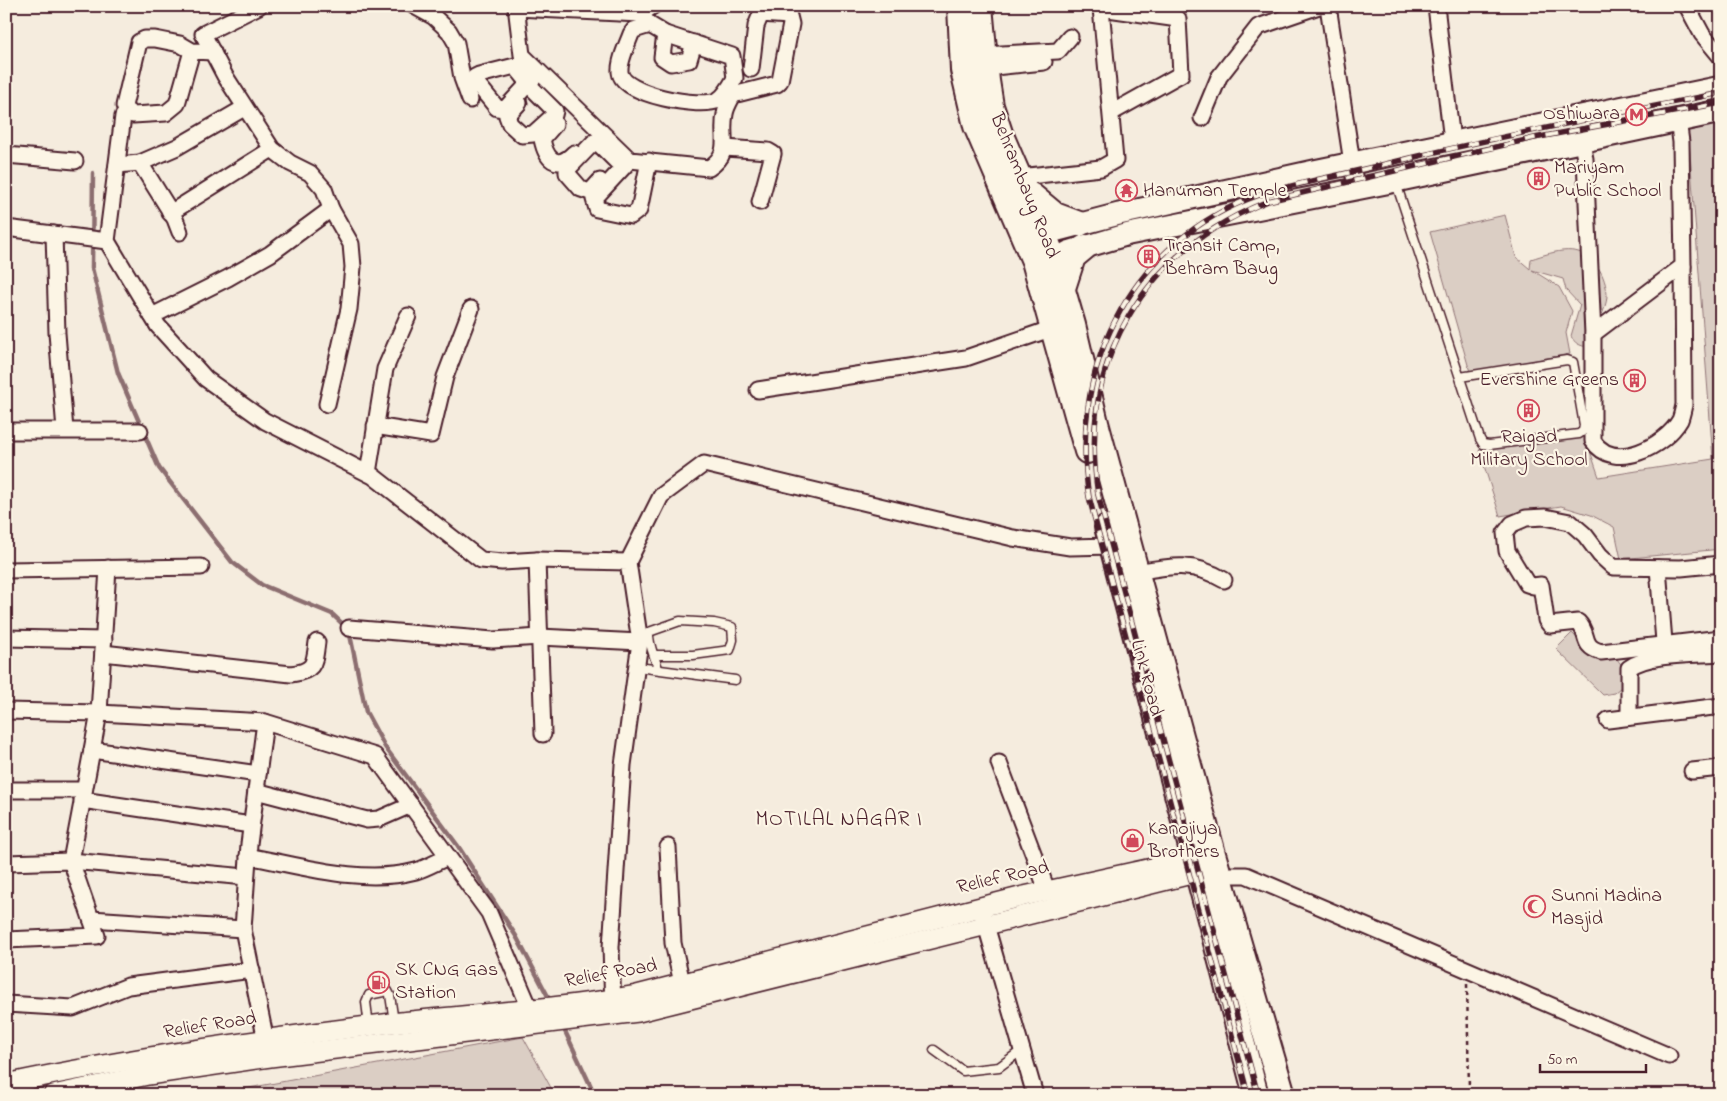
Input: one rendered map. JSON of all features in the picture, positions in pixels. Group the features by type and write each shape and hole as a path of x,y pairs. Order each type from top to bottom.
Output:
{"main road":[{"name":"Behrambaug Road","path":"960,6 963,70 976,126 1035,236"},
{"name":"Behrambaug Road","path":"980,6 991,106 1000,132 1023,184 1035,236"},
{"path":"1052,270 1082,236 1353,163 1452,141 1721,87"},
{"path":"1052,270 1035,236 1129,234 1396,182 1721,112"},
{"path":"1023,184 1055,215 1082,236"},
{"path":"1052,270 1074,257 1082,236"},
{"name":"Link Road","path":"1052,270 1053,328 1112,546 1208,866 1283,1095"},
{"name":"Link Road","path":"1052,270 1136,572 1208,866 1256,1095"}],"street":[{"path":"259,6 204,34 244,108 272,150 290,163 310,173 324,189 331,209 351,244 353,267 350,309 327,404"},
{"path":"414,6 434,17 449,31 456,43 462,78 470,100"},
{"path":"1202,118 1219,77 1258,27 1319,6"},
{"path":"1328,6 1356,189"},
{"path":"1436,6 1452,141"},
{"path":"1687,6 1702,34 1721,57"},
{"path":"648,15 634,30 620,68 623,80 637,91 666,99 710,102 720,98 734,78 734,58 730,54 665,34 648,15 516,7 522,56 536,80 572,103 598,129 623,161 648,166 709,168 718,162 725,148 725,113 733,95 777,84 780,81 791,24 789,16 761,14 756,26 750,69"},
{"path":"1023,184 1094,170 1115,160 1101,8 1178,18 1181,74 1111,114"},
{"path":"665,34 662,57 671,63 689,60 694,43"},
{"path":"985,62 1058,51 1070,37"},
{"path":"192,51 177,104 166,113 133,115 127,111 124,106 139,42 145,39 155,39 180,44 192,51 213,52"},
{"path":"985,62 1056,61"},
{"path":"572,103 542,139 544,151 552,160 564,162 598,129"},
{"path":"117,164 140,163 177,147 244,108"},
{"path":"123,116 107,241 158,326 206,379 265,421 368,473 481,560 502,562 537,560 628,562"},
{"path":"1582,143 1585,159 1594,441 1599,450 1617,457 1641,452 1671,431 1681,418 1684,405 1681,142 1678,120"},
{"path":"725,148 773,154 760,202"},
{"path":"170,213 272,150"},
{"path":"6,155 75,161"},
{"path":"623,161 594,199 597,209 631,216 636,214 639,210 648,166"},
{"path":"140,163 170,213 176,219 180,232"},
{"path":"152,316 228,278 270,254 331,209"},
{"path":"6,228 107,241"},
{"path":"54,234 57,332 65,430"},
{"path":"1592,334 1683,266"},
{"path":"375,426 431,434 445,377 471,309"},
{"path":"368,473 384,369 408,316"},
{"path":"758,390 966,358 1053,328"},
{"path":"6,430 140,431"},
{"path":"604,1008 611,947 622,765 638,667 640,642 628,562 661,496 704,464 1013,538 1070,547 1112,546"},
{"path":"1721,564 1658,568 1613,566 1600,555 1586,535 1570,522 1546,517 1526,518 1512,524 1505,533 1507,551 1527,584 1533,586 1541,585 1546,620 1550,624 1578,622 1583,626 1588,645 1601,652 1664,651 1721,653"},
{"path":"537,560 544,734"},
{"path":"1136,572 1178,565 1196,567 1224,580"},
{"path":"6,570 201,567"},
{"path":"6,940 97,936 71,861 99,713 108,568"},
{"path":"1658,568 1664,651"},
{"path":"349,628 493,640 540,637 640,642"},
{"path":"6,638 103,646 291,674 306,672 314,665 317,642"},
{"path":"1628,717 1629,668 1664,651 1721,638"},
{"path":"1608,720 1721,706"},
{"path":"6,711 99,713 265,722 375,756 489,913 538,1016"},
{"path":"265,722 251,824 243,928 266,1041"},
{"path":"92,750 258,774"},
{"path":"999,764 1047,890"},
{"path":"1692,771 1721,768"},
{"path":"6,790 83,795 251,824"},
{"path":"256,791 367,820 379,819 411,805"},
{"path":"668,847 673,943 682,983"},
{"path":"248,856 362,876 398,875 419,870 448,857"},
{"path":"6,863 71,861 246,877"},
{"path":"1208,866 1246,875 1467,968 1668,1056"},
{"name":"Relief Road","path":"53,1095 345,1038 604,1008 682,983 1047,890 1208,866"},
{"name":"Relief Road","path":"604,1008 638,1012 1208,866"},
{"path":"981,906 1035,1095"},
{"path":"91,919 243,928"},
{"path":"6,1004 73,1008 128,986 252,970"},
{"name":"Relief Road","path":"6,1084 73,1070 266,1041 345,1038 369,1026 394,1023 538,1016"}],"lane":[{"path":"1396,182 1460,377 1483,444 1579,434 1583,431 1584,425 1573,362 1567,360 1460,377"},
{"path":"655,655 692,655 730,650 733,640 732,627 714,623 680,621 649,632 648,641 655,655 658,669"},
{"path":"638,667 736,680"},
{"path":"369,1026 366,1002 369,995 376,993 388,992 390,994 394,1023"},
{"path":"934,1050 963,1071 999,1067 1022,1050"}],"path":[{"path":"1467,968 1469,1089"}],"shaded area":[{"path":"1721,121 1721,549 1621,559 1614,527 1591,515 1561,506 1500,516 1479,450 1585,436 1599,477 1713,459 1688,127"},
{"path":"1505,215 1516,257 1530,269 1531,259 1550,253 1576,251 1584,254 1591,259 1602,274 1606,288 1606,301 1588,347 1580,345 1571,336 1580,305 1566,290 1563,279 1532,270 1559,287 1572,311 1566,333 1570,354 1470,372 1430,232"},
{"path":"1572,633 1593,655 1617,659 1623,667 1621,687 1614,693 1603,695 1556,649"},
{"path":"523,1037 555,1095 211,1095"}],"waterway":[{"path":"93,173 92,268 118,373 159,468 232,562 262,585 332,614 349,630 366,712 385,747 458,846 516,936 551,1002"},
{"path":"563,1027 595,1095"}],"railway":[{"path":"1248,1095 1089,497 1085,451 1088,405 1098,362 1115,321 1138,283 1168,250 1204,222 1255,196 1494,139 1721,93"},
{"path":"1258,1095 1098,495 1094,446 1098,400 1110,357 1128,317 1154,281 1185,250 1224,223 1268,201 1534,138 1721,103"}],"place":[{"name":"Oshiwara","path":"1636,114"},
{"name":"Mariyam Public School","path":"1538,179"},
{"name":"Hanuman Temple","path":"1127,191"},
{"name":"Transit Camp, Behram Baug","path":"1148,257"},
{"name":"Evershine Greens","path":"1635,380"},
{"name":"Raigad Military School","path":"1529,411"},
{"name":"Kanojiya Brothers","path":"1132,841"},
{"name":"Sunni Madina Masjid","path":"1535,907"},
{"name":"SK CNG Gas Station","path":"379,982"}],"district":[{"name":"MOTILAL NAGAR I","path":"839,820"}]}
